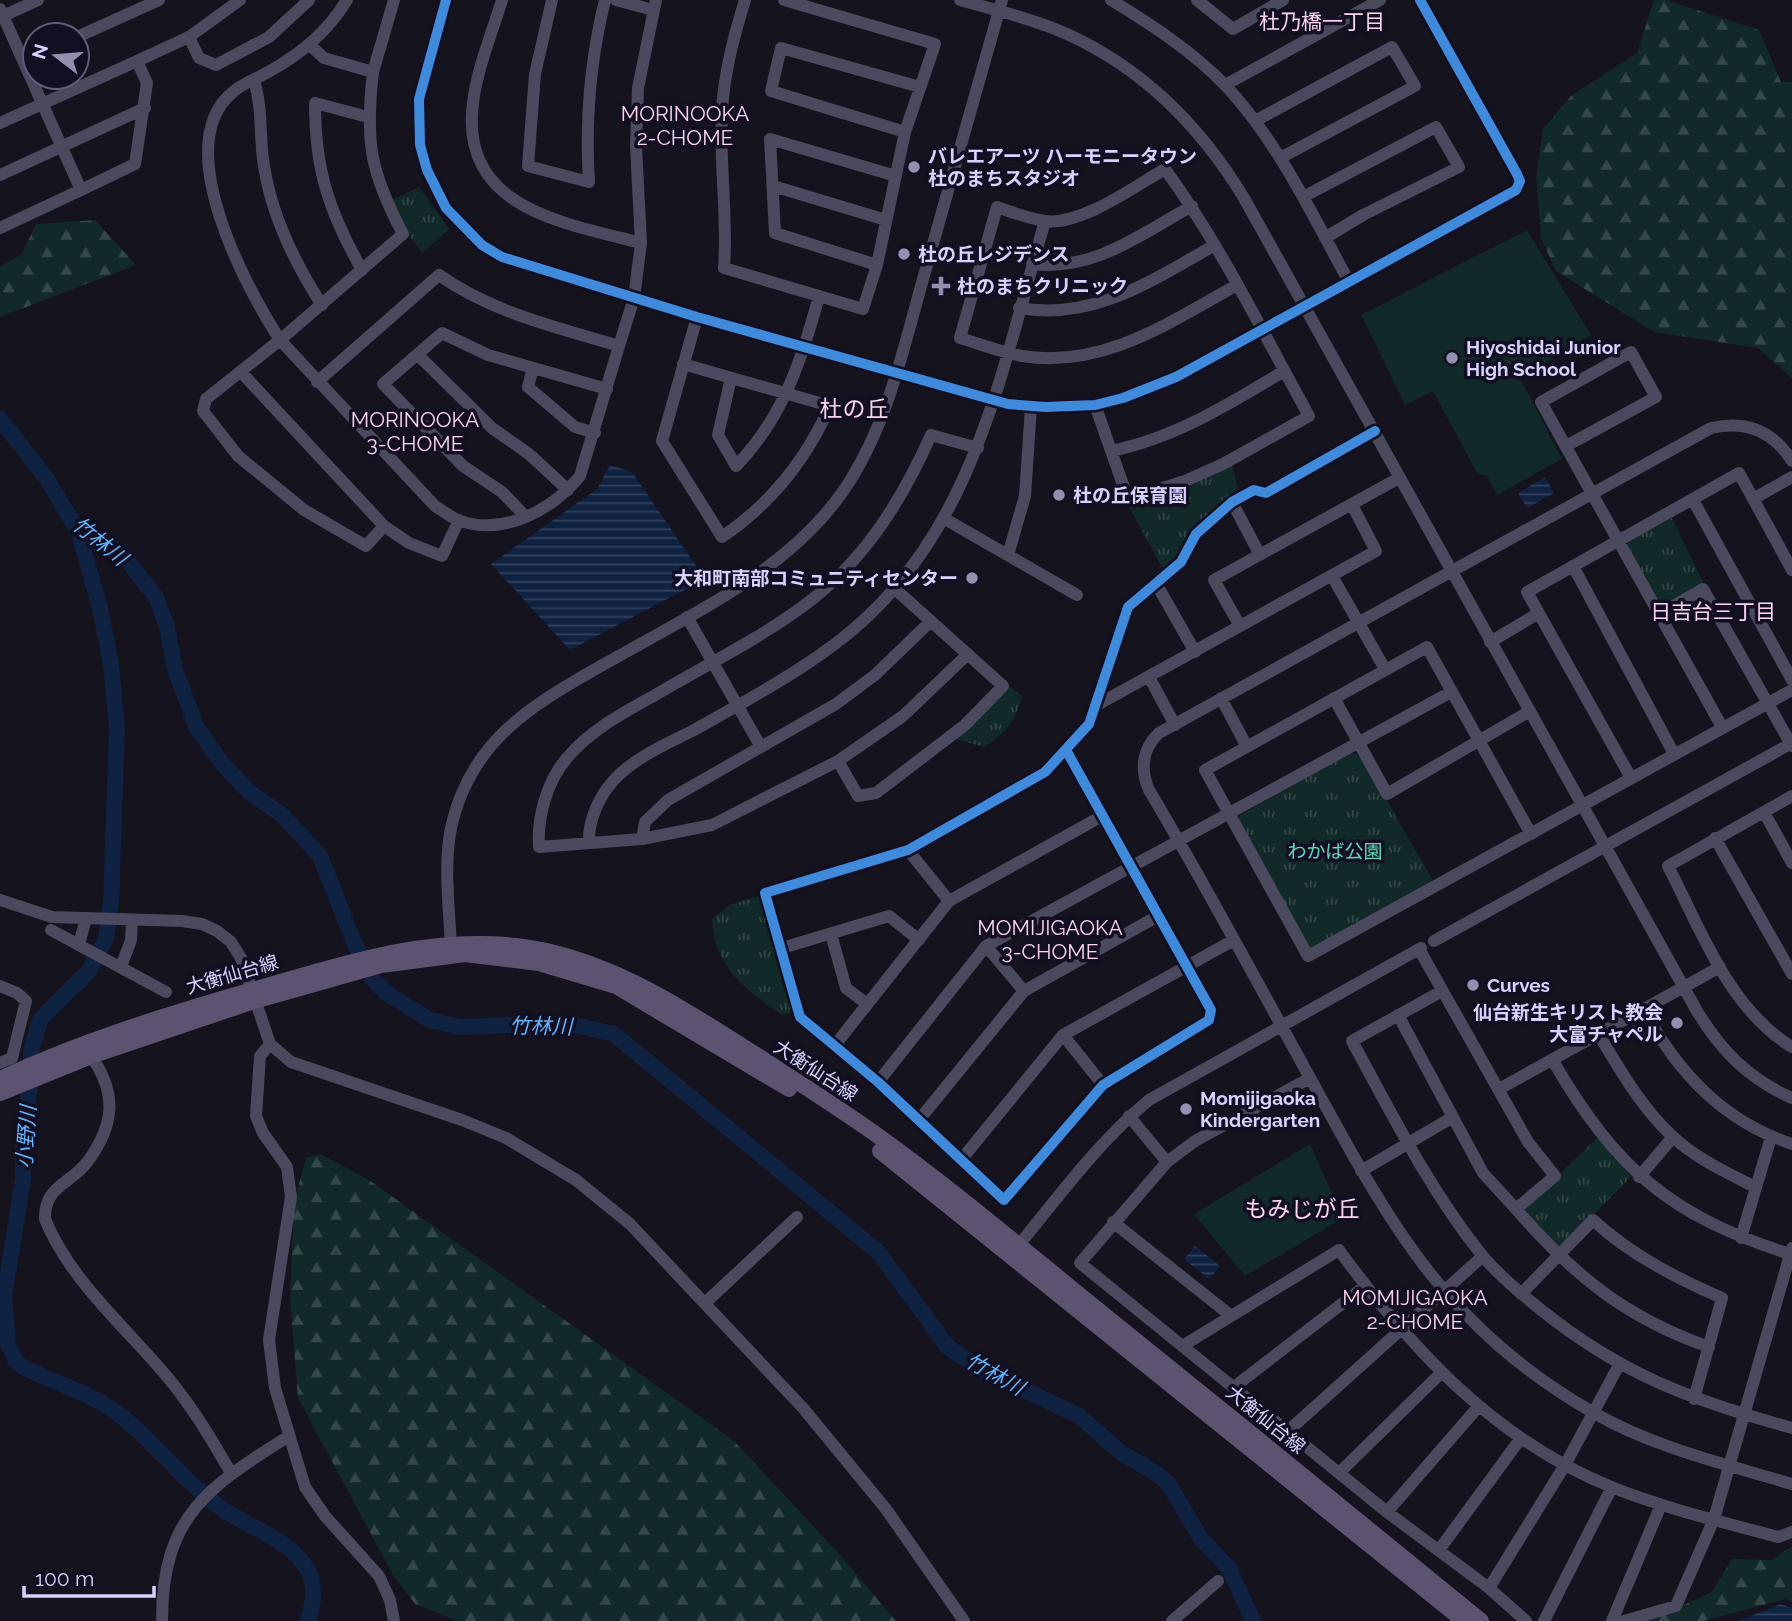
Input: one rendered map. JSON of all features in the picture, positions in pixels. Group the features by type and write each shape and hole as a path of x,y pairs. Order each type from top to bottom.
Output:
{"main road":[{"name":"大衡仙台線","path":"53,1063 92,1056 253,996 378,960 497,944 546,951 595,966 649,990 874,1133 1464,1621"},
{"name":"大衡仙台線","path":"0,1093 22,1076 153,1018 253,996"},
{"name":"大衡仙台線","path":"0,1079 22,1076"},
{"name":"大衡仙台線","path":"1014,1250 1482,1621"}],"street":[{"path":"21,46 2,13 38,0"},
{"path":"91,31 159,0"},
{"path":"0,123 189,37 240,0"},
{"path":"189,37 199,58 216,65 269,37 309,0"},
{"path":"347,0 310,46 235,89 224,100 211,122 207,141 220,216 230,247 258,306 280,340 317,382 435,506 459,520 509,524 526,517 568,490 580,477 634,298 641,243 636,119 641,62 654,5 616,0"},
{"path":"384,526 366,546 304,510 238,456 203,411 206,399 322,305 403,234 383,197 370,154 368,117 373,72 394,0"},
{"path":"446,0 423,77 418,123 426,170 446,208 482,245 502,257 697,317 993,400 1031,407 1095,404 1123,398 1173,378 1516,190 1520,181 1420,0"},
{"path":"502,0 472,106 471,128 479,160 500,189 527,210 641,243"},
{"path":"552,0 535,74 528,166 589,182 587,108 594,46 605,0"},
{"path":"745,0 730,52 722,112 727,227 724,268 863,309 877,265 905,132 935,44 784,0"},
{"path":"960,0 1001,6 1081,41 1129,69 1167,99 1197,130 1224,166 1305,306 1684,988 1725,1052 1758,1081 1792,1098"},
{"path":"1111,0 1158,29 1225,85 1255,121 1280,158 1348,280"},
{"path":"1197,0 1233,29 1283,0"},
{"path":"1225,85 1372,2"},
{"path":"451,949 448,845 459,801 481,758 507,727 543,699 746,582 786,553 819,522 866,455 884,414 1001,6"},
{"path":"310,46 324,58 373,72"},
{"path":"1255,121 1392,47 1415,86 1280,158"},
{"path":"905,132 771,91 781,48 920,87"},
{"path":"0,228 135,164 147,83 137,61"},
{"path":"254,80 261,103 264,164 276,215 289,248 322,305"},
{"path":"38,91 81,190"},
{"path":"362,270 326,198 319,167 315,103 368,117"},
{"path":"0,176 145,108"},
{"path":"1303,197 1436,127 1458,167 1325,237"},
{"path":"877,265 775,233 770,139 896,176"},
{"path":"1095,404 1128,499 1185,481 1223,464 1309,416 1284,371 1237,285 1215,245 1166,169 1086,213 1045,221 997,207 960,338 1023,356 1072,357 1104,351 1138,340 1237,285"},
{"path":"773,186 886,220"},
{"path":"1032,264 1056,267 1082,264 1192,206"},
{"path":"589,843 593,814 613,781 629,766 738,706 838,642 895,589 945,519 978,448 1045,221"},
{"path":"1019,308 1066,312 1110,302 1215,245"},
{"path":"317,382 439,275 467,295 500,310 619,346"},
{"path":"731,378 718,435 736,466 761,439 787,394 820,296"},
{"path":"683,364 830,406 817,436 782,485 742,523 722,537 662,441 683,364 697,317"},
{"path":"526,517 502,492 463,466 383,384 442,333 488,355 607,389"},
{"path":"1566,446 1656,397 1631,352 1541,402 1722,727"},
{"path":"418,355 492,428 529,454 568,490"},
{"path":"533,368 528,387 575,426 594,433"},
{"path":"1111,452 1161,438 1202,419 1284,371"},
{"path":"241,372 384,526 409,542 442,556 459,520"},
{"path":"1008,555 1024,496 1031,407"},
{"path":"1792,461 1781,444 1768,434 1740,425 1711,428 1175,724 1151,741 1143,766 1149,790 1180,841 1361,1171 1389,1220 1444,1293 1493,1342 1548,1385 1594,1413 1643,1437 1792,1485"},
{"path":"1066,750 1211,1010 1209,1020 1103,1085 1004,1200 878,1082 800,1017 765,893 908,850 1045,772 1089,724 1128,607 1181,562 1196,534 1232,502 1254,490 1266,493 1374,431"},
{"path":"968,654 903,716 838,761 712,825 642,839 539,847 538,833 547,794 565,760 596,730 803,606 856,557 885,522 909,484 931,435 978,448"},
{"path":"1631,778 1527,592 1739,473 1792,570"},
{"path":"1753,499 1792,477"},
{"path":"1240,626 1214,580 1399,478"},
{"path":"1693,500 1792,680"},
{"path":"1232,502 1260,555"},
{"path":"1095,706 1377,551 1352,505"},
{"path":"945,519 1077,595"},
{"path":"1573,566 1674,754"},
{"path":"1332,576 1385,669"},
{"path":"1157,585 1195,652"},
{"path":"838,761 858,796 876,793 965,725 1003,686 895,589"},
{"path":"1434,941 1792,744 1703,589 1658,615"},
{"path":"1490,642 1539,613"},
{"path":"687,617 761,747"},
{"path":"642,839 645,822 660,806 836,704 875,675 931,621"},
{"path":"1531,834 1427,647 1205,770 1308,956 1531,834 1722,727 1792,690"},
{"path":"1149,677 1175,724"},
{"path":"878,1082 986,946 1451,692"},
{"path":"1221,698 1246,745"},
{"path":"1334,698 1387,794 1530,711"},
{"path":"1792,796 1668,866 1720,967 1760,1024 1792,1047"},
{"path":"1764,812 1792,863"},
{"path":"835,1045 949,901 1102,816"},
{"path":"1715,838 1792,974"},
{"path":"908,850 949,901"},
{"path":"0,900 37,914 89,920 182,921 202,924 232,943 241,958 270,1044 291,1062 463,1120 546,1160 576,1180 630,1224 803,1408 878,1499 964,1621"},
{"path":"782,948 889,916 919,940"},
{"path":"919,1120 1024,990 1158,916"},
{"path":"83,946 89,920"},
{"path":"118,965 131,940 128,920"},
{"path":"51,930 166,992"},
{"path":"831,934 846,988 867,1004"},
{"path":"961,1160 1063,1035 1234,940"},
{"path":"986,946 1024,990"},
{"path":"1014,1250 1085,1162 1129,1116 1172,1085 1420,949 1528,1142 1555,1176 1516,1209"},
{"path":"1499,1089 1720,967"},
{"path":"0,986 17,993 26,1001 12,1058 0,1063"},
{"path":"1442,991 1352,1041 1408,1143 1447,1207 1483,1256 1521,1294 1571,1334 1619,1365 1694,1399 1792,1428"},
{"path":"1644,1010 1668,1051 1707,1095 1727,1113 1770,1137 1792,1144"},
{"path":"1398,1015 1483,1172 1557,1257 1606,1295 1643,1318 1672,1334 1709,1347"},
{"path":"1063,1035 1103,1085"},
{"path":"1599,1035 1629,1085 1673,1138 1704,1160 1755,1187"},
{"path":"270,1044 260,1056 257,1122 287,1167 291,1187 291,1210 269,1354 289,1436 312,1498 379,1576 390,1600 394,1621"},
{"path":"92,1056 107,1083 112,1104 104,1130 88,1163 52,1189 45,1219 64,1256 171,1381 197,1416 231,1473"},
{"path":"1553,1061 1583,1112 1640,1177 1716,1227 1741,1238 1791,1251 1714,1519 1676,1606 1624,1621"},
{"path":"1310,1078 1195,1141 1167,1162 1112,1222 1080,1263 1387,1512 1489,1588 1526,1621"},
{"path":"1129,1116 1167,1162"},
{"path":"1361,1171 1453,1117"},
{"path":"1741,1238 1770,1137"},
{"path":"1640,1177 1673,1138"},
{"path":"705,1303 797,1217"},
{"path":"1521,1294 1593,1220 1633,1251 1680,1280 1722,1298 1694,1399"},
{"path":"1112,1222 1230,1315"},
{"path":"1184,1345 1339,1250 1401,1332 1441,1373 1521,1438 1565,1465 1612,1487 1661,1505 1778,1537 1792,1532"},
{"path":"1288,1431 1483,1256"},
{"path":"1234,1387 1365,1286"},
{"path":"1489,1588 1565,1465 1619,1365"},
{"path":"1339,1473 1441,1373"},
{"path":"1387,1512 1479,1406"},
{"path":"162,1621 164,1585 182,1523 216,1485 289,1436"},
{"path":"1438,1550 1521,1438"},
{"path":"1544,1621 1612,1487"},
{"path":"1612,1621 1661,1505"},
{"path":"1172,1621 1218,1581"}],"green space":[{"path":"1654,0 1666,0 1759,30 1781,82 1792,82 1792,378 1758,348 1654,332 1556,271 1541,238 1536,177 1543,129 1571,96 1637,53"},
{"path":"419,187 449,229 422,253 399,221 390,201"},
{"path":"95,220 136,265 0,317 0,267 22,254 36,224"},
{"path":"1527,230 1591,335 1520,378 1562,459 1497,495 1487,476 1477,473 1433,391 1405,405 1361,315"},
{"path":"1232,465 1239,492 1194,528 1177,559 1164,571 1128,505 1199,481"},
{"path":"1672,518 1704,584 1664,608 1658,607 1626,548 1628,542"},
{"path":"1009,686 1022,696 1013,719 998,737 984,747 956,739"},
{"name":"わかば公園","path":"1350,753 1360,754 1432,879 1430,884 1313,950 1308,948 1238,821 1240,815"},
{"path":"759,896 793,1012 782,1015 734,975 718,950 714,936 712,919 731,904"},
{"path":"1598,1137 1632,1176 1560,1248 1525,1213 1526,1207"},
{"path":"1310,1144 1343,1218 1245,1276 1194,1214"},
{"path":"320,1154 369,1180 734,1441 842,1557 896,1621 458,1621 415,1604 393,1575 298,1398 290,1299 294,1203 306,1158"},
{"path":"1792,1546 1792,1603 1787,1599 1703,1621 1638,1621 1666,1613 1712,1592 1732,1559 1772,1560"}],"water":[{"path":"610,465 632,472 699,570 696,584 570,650 491,564 597,489"},
{"path":"1545,477 1554,493 1527,508 1518,493"},
{"path":"1195,1246 1220,1266 1209,1279 1184,1259"},
{"path":"1781,1604 1792,1608 1792,1621 1738,1621"}],"waterway":[{"name":"竹林川","path":"0,419 47,479 73,523 120,551 156,597 167,627 175,670 197,728 221,762 249,792 282,815 320,856 353,940 371,977 386,993 430,1020 460,1027 566,1023 614,1034 878,1252 948,1347 985,1372 1078,1415 1120,1452 1159,1475 1170,1486 1201,1539 1229,1568 1253,1621"},
{"name":"小野川","path":"77,527 100,608 111,664 117,728 111,902 106,939 88,972 40,1020 31,1051 30,1086 23,1132 23,1179 4,1297 8,1343 15,1360 23,1367 110,1408 139,1431 206,1497 290,1549 307,1569 312,1582 313,1602 308,1621"}],"cycle path":[{"path":"446,0 419,99 420,145 427,170 446,208 482,245 502,257 697,317 1008,404 1045,407 1095,405 1123,398 1176,377 1516,190 1520,181 1517,174 1420,0"},
{"path":"1066,750 1211,1010 1209,1020 1103,1085 1004,1200 878,1082 800,1017 765,893 908,850 1045,772 1089,724 1128,607 1181,562 1196,534 1232,502 1254,490 1266,493 1375,431"}],"place":[{"name":"バレエアーツ ハーモニータウン 杜のまちスタジオ","path":"914,167"},
{"name":"杜の丘レジデンス","path":"904,254"},
{"name":"杜のまちクリニック","path":"941,286"},
{"name":"Hiyoshidai Junior High School","path":"1452,358"},
{"name":"杜の丘保育園","path":"1059,495"},
{"name":"大和町南部コミュニティセンター","path":"972,578"},
{"name":"Curves","path":"1473,985"},
{"name":"仙台新生キリスト教会 大富チャペル","path":"1677,1023"},
{"name":"Momijigaoka Kindergarten","path":"1186,1109"}],"district":[{"name":"杜乃橋一丁目","path":"1322,21"},
{"name":"MORINOOKA 2-CHOME","path":"685,125"},
{"name":"杜の丘","path":"854,408"},
{"name":"MORINOOKA 3-CHOME","path":"415,431"},
{"name":"日吉台三丁目","path":"1713,611"},
{"name":"MOMIJIGAOKA 3-CHOME","path":"1050,939"},
{"name":"もみじが丘","path":"1302,1208"},
{"name":"MOMIJIGAOKA 2-CHOME","path":"1415,1309"}]}
